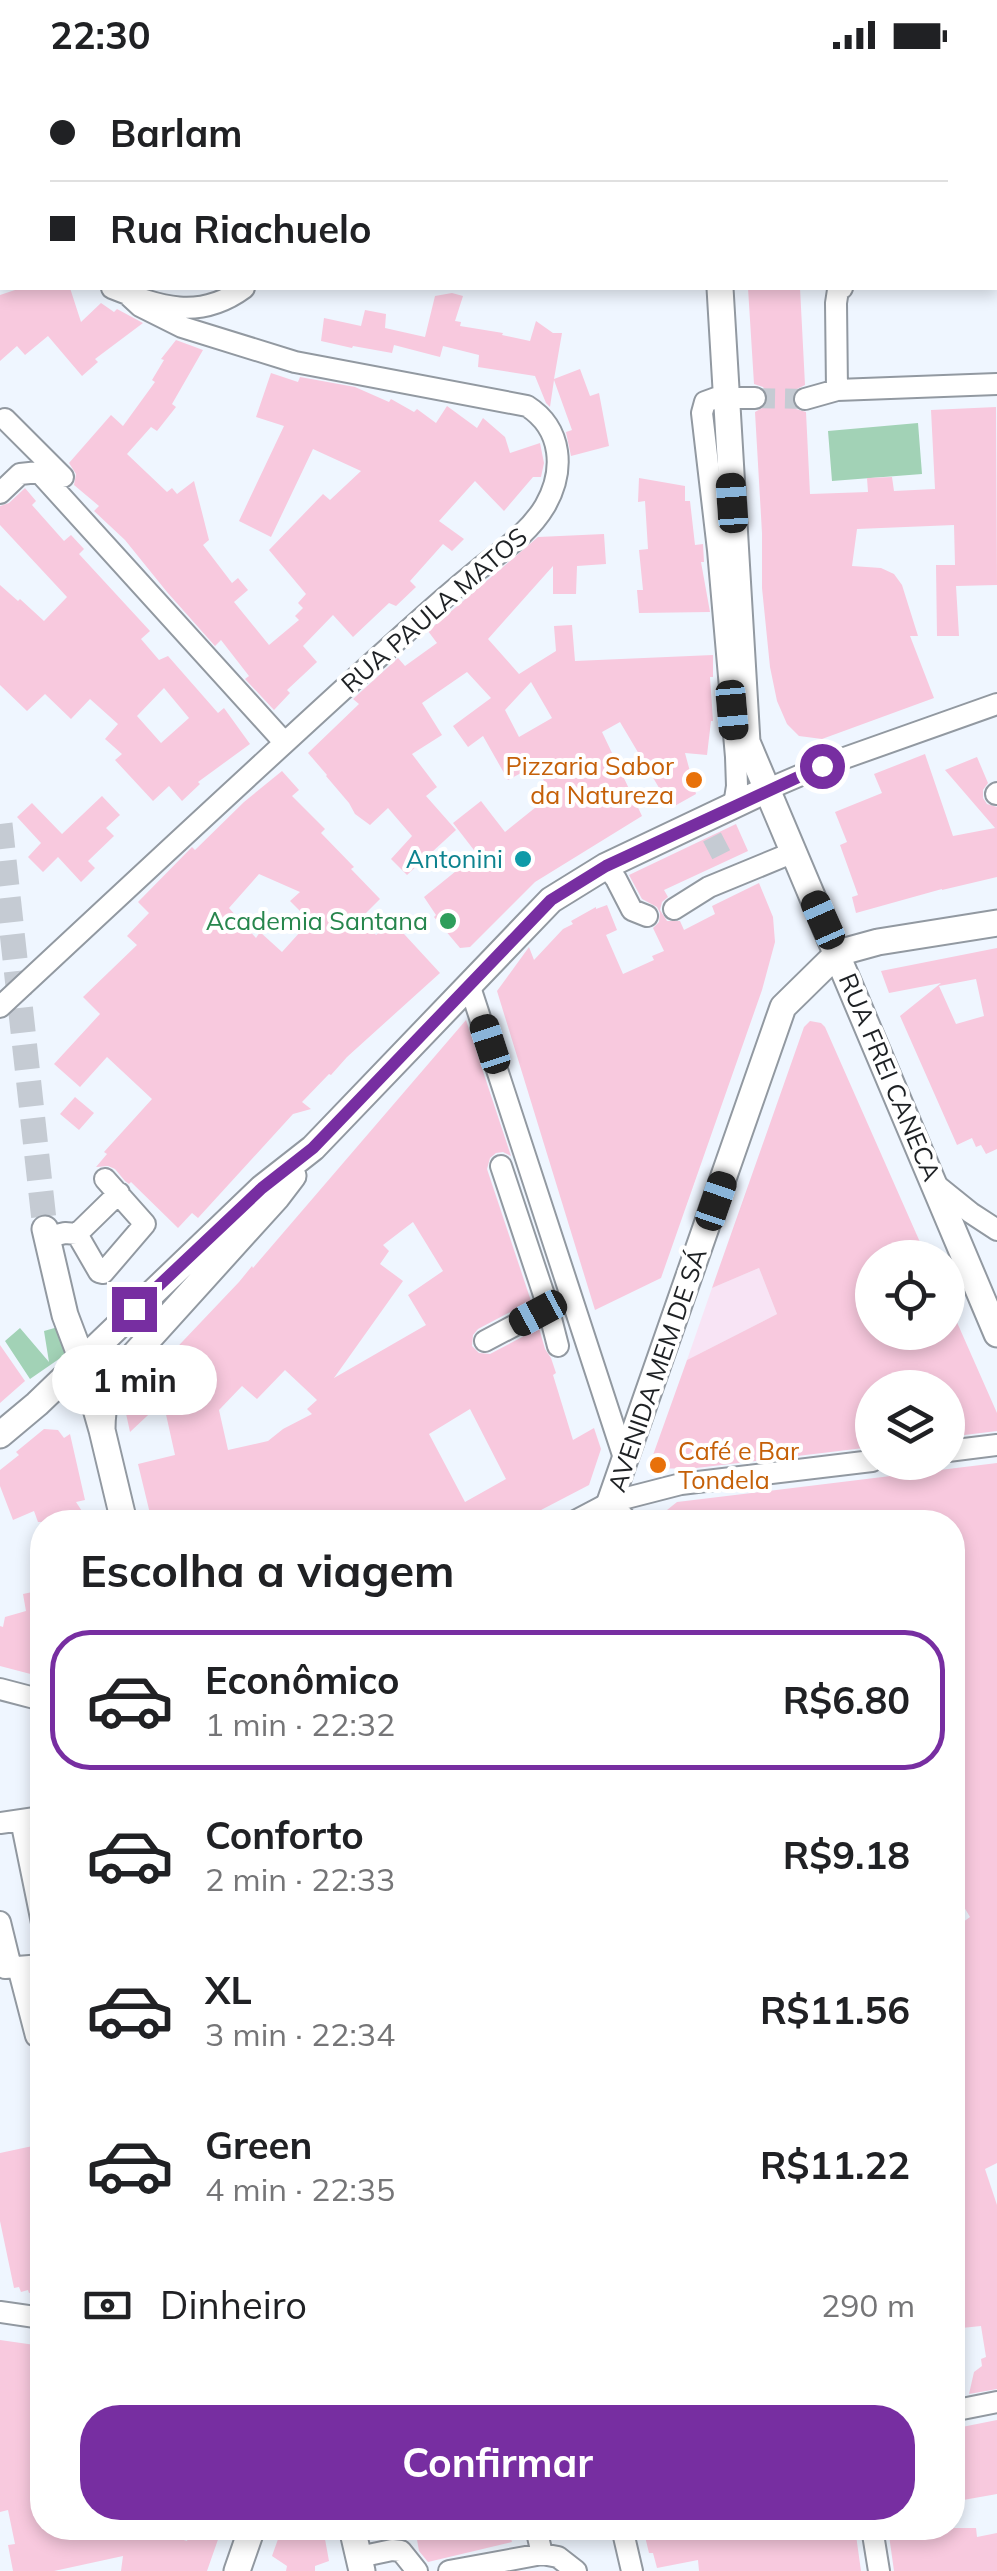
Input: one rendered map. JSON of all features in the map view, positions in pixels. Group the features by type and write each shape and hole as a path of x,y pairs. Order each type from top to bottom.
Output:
{"main road":[{"name":"RUA FREI CANECA","path":"720,290 747,742 997,1334"},
{"path":"102,1430 106,1393 125,1365 277,1197 313,1148 551,900 606,866 706,830 734,805 766,790"},
{"path":"838,953 878,942 997,923"},
{"name":"AVENIDA MEM DE SÁ","path":"608,1510 784,1006 838,953"},
{"path":"0,1434 37,1404 262,1188 313,1148"},
{"path":"46,1233 121,1510"},
{"path":"237,2571 248,2540"}],"street":[{"path":"120,291 172,307 192,308 218,304 241,290"},
{"path":"837,390 838,290"},
{"name":"RUA PAULA MATOS","path":"0,1007 284,742 440,602 528,530 556,481 558,456 549,425 527,406 295,362 182,327 120,291"},
{"path":"214,335 208,324 218,304"},
{"path":"805,399 837,390 997,384"},
{"path":"734,805 736,757 702,413 706,402 716,398 754,398"},
{"path":"5,419 79,495 86,508 85,521"},
{"path":"0,493 20,474 39,472 284,742"},
{"path":"766,790 997,704"},
{"path":"674,909 734,867 794,852"},
{"path":"606,866 632,910 647,916"},
{"path":"470,984 625,1461"},
{"path":"501,1166 558,1346"},
{"path":"935,1184 997,1230"},
{"path":"112,1186 146,1224 103,1273 77,1234 112,1186"},
{"path":"512,1197 536,1186"},
{"path":"46,1233 77,1234"},
{"path":"485,1341 572,1295"},
{"path":"965,1449 997,1445"},
{"path":"612,1510 681,1484 855,1462"},
{"path":"0,1688 30,1697"},
{"path":"21,1820 30,1845"},
{"path":"0,1922 10,1968 30,2020"},
{"path":"0,2312 30,2316"},
{"path":"965,2408 997,2402"},
{"path":"539,2540 542,2554"},
{"path":"625,2540 632,2571"},
{"path":"874,2540 879,2571"},
{"path":"361,2564 392,2550 401,2551 417,2571"},
{"path":"449,2571 542,2554 558,2558 576,2571"}],"shaded area":[{"path":"759,1268 777,1314 687,1360 712,1288"}],"green space":[{"path":"918,423 922,474 832,481 828,431"},
{"path":"65,1325 72,1350 30,1379 5,1341 20,1328 49,1362 44,1331"}],"building":[{"path":"15,290 71,290 81,322 101,303 143,323 95,359 98,362 82,376 48,336 25,355 17,346 0,361 0,295"},
{"path":"748,290 800,290 805,385 795,390 792,402 796,409 806,412 810,494 868,492 867,478 892,477 894,491 935,489 931,410 996,407 997,585 956,586 959,636 937,636 936,565 955,565 954,525 857,529 852,566 881,568 894,574 902,585 918,636 910,636 934,698 822,739 799,736 787,724 777,701 770,667 762,588 755,412 766,406 769,397 763,387 754,384"},
{"path":"435,296 463,296 455,321 461,322 460,326 530,341 536,321 553,333 562,333 554,379 580,369 590,396 599,393 609,446 571,456 566,432 572,430 554,380 550,407 535,376 478,367 479,355 443,346 440,357 394,345 392,353 321,341 324,318 361,326 365,310 386,314 385,328 425,337"},
{"path":"176,340 203,350 172,404 176,407 157,431 151,427 127,454 167,492 172,488 177,494 194,481 209,540 203,545 232,583 238,578 248,590 234,602 269,645 299,620 295,616 303,608 298,603 306,594 269,550 323,494 330,500 361,471 313,449 271,537 239,521 284,426 256,417 271,373 298,382 300,377 355,387 414,412 417,409 436,423 447,406 477,428 483,418 505,437 510,453 540,443 544,463 541,477 533,477 504,511 475,481 439,521 464,539 452,551 443,544 410,581 416,587 396,606 389,603 353,637 333,615 303,646 317,662 287,690 290,693 274,710 245,679 249,676 221,640 215,646 125,540 94,511 99,506 74,485 76,474 69,463 111,415 123,426 155,382 152,380 164,360 161,359"},
{"path":"639,478 685,486 695,545 703,544 701,562 710,612 639,613 637,590 643,590 639,550 648,549 645,501 638,502"},
{"path":"25,488 36,501 32,505 64,541 71,535 84,549 79,554 150,631 141,639 159,660 168,656 218,713 224,708 250,744 198,782 182,801 169,786 153,801 115,760 122,754 105,739 118,724 90,699 71,719 45,694 27,711 0,685 0,585 44,621 67,597 0,525 0,506","holes":["164,688 189,718 161,743 137,716"]},
{"path":"604,534 606,564 577,566 576,594 553,594 553,566 488,639 519,674 556,651 554,626 572,625 575,661 713,655 713,721 707,755 685,753 696,794 671,808 620,722 602,732 642,816 535,882 470,947 460,948 434,917 424,897 477,854 453,823 481,801 505,832 551,795 536,765 508,780 483,736 468,747 453,726 491,698 467,672 422,703 442,735 412,754 437,787 426,796 456,830 407,875 391,859 412,836 388,808 370,825 355,814 308,753 359,704 353,699 398,658 405,666 437,643 428,631 538,537","holes":["531,682 552,718 519,737 505,710"]},
{"path":"925,754 953,836 995,828 945,770 977,757 988,783 983,798 997,807 997,877 856,913 852,897 858,895 840,845 847,842 835,812 882,793 874,774"},
{"path":"282,771 299,790 292,796 325,829 321,833 380,899 361,918 376,935 393,922 440,973 302,1102 311,1109 293,1114 198,1218 192,1213 178,1228 115,1169 96,1167 107,1154 104,1152 152,1099 107,1057 80,1087 54,1064 100,1014 83,997 137,945 127,936 149,913 138,902","holes":["259,874 300,892 290,901 310,921 282,952 260,932 256,938 229,908"]},
{"path":"102,796 120,815 106,828 114,836 88,861 95,868 81,882 58,857 43,872 28,857 41,843 17,817 32,803 62,834"},
{"path":"736,824 748,851 664,890 668,897 660,910 667,921 680,921 684,930 715,914 712,906 759,883 773,917 775,942 762,990 661,1278 595,1310 497,991 529,947 534,960 563,929 573,924 571,921 596,907 607,905 617,930 606,935 623,974 654,960 652,956 664,951 653,928 660,913 642,899 629,875"},
{"path":"997,948 997,1149 986,1154 972,1138 957,1145 900,1016 941,983 889,993 881,971","holes":["976,979 984,1016 956,1024 939,986"]},
{"path":"466,1020 511,1156 496,1153 487,1169 531,1301 478,1329 472,1346 479,1353 490,1354 539,1328 556,1373 553,1375 573,1440 594,1428 601,1449 589,1485 541,1510 149,1510 138,1464 175,1455 163,1401 130,1432 127,1400 252,1266","holes":["413,1222 443,1271 408,1295 426,1325 334,1378 403,1281 380,1264 389,1251 383,1245","285,1370 317,1400 307,1409 312,1414 268,1441 228,1450 219,1410 242,1386 257,1399","470,1409 506,1479 465,1502 429,1434"]},
{"path":"810,1021 825,1027 919,1240 855,1240 855,1350 965,1350 965,1341 997,1413 997,1431 965,1435 965,1370 855,1370 855,1449 696,1468 648,1469 687,1360 777,1314 759,1268 712,1288 804,1027"},
{"path":"75,1097 94,1113 79,1130 60,1114"},
{"path":"0,1345 25,1381 0,1403"},
{"path":"44,1429 58,1430 64,1438 70,1434 85,1500 76,1502 81,1510 30,1510 13,1520 0,1486 0,1470 19,1455 16,1452"},
{"path":"997,1463 997,2163 985,2169 997,2205 997,2389 969,2394 974,2372 986,2357 981,2326 965,2328 965,1921 970,1917 965,1909 965,1510 667,1510 677,1502 858,1480 965,1480 965,1467"},
{"path":"30,1593 30,1674 0,1666 0,1626 3,1627 5,1617 26,1611 23,1594"},
{"path":"30,2147 29,2293 14,2288 0,2221 0,2153"},
{"path":"0,2340 30,2344 30,2540 218,2540 207,2571 121,2571 123,2556 54,2571 13,2571 8,2545 15,2544 8,2510 0,2512"},
{"path":"997,2420 997,2494 965,2500 965,2426"},
{"path":"965,2528 976,2528 977,2537 997,2533 997,2571 894,2571 890,2540 965,2540"},
{"path":"278,2540 325,2540 329,2561 315,2566 315,2571 286,2571 287,2566 272,2556"},
{"path":"417,2540 512,2542 428,2562 419,2551"},
{"path":"646,2540 857,2540 861,2571 699,2571 698,2560 657,2568 653,2553 649,2553"}],"tunnel":[{"path":"755,398 805,399"},
{"path":"0,824 45,1229"},
{"path":"712,837 725,862"}],"place":[{"name":"Pizzaria Sabor da Natureza","path":"694,780"},
{"name":"Antonini","path":"523,859"},
{"name":"Academia Santana","path":"448,921"},
{"name":"Café e Bar Tondela","path":"658,1465"}],"route":[{"path":"134,1309 262,1188 313,1148 551,900 606,866 822,766"}]}
